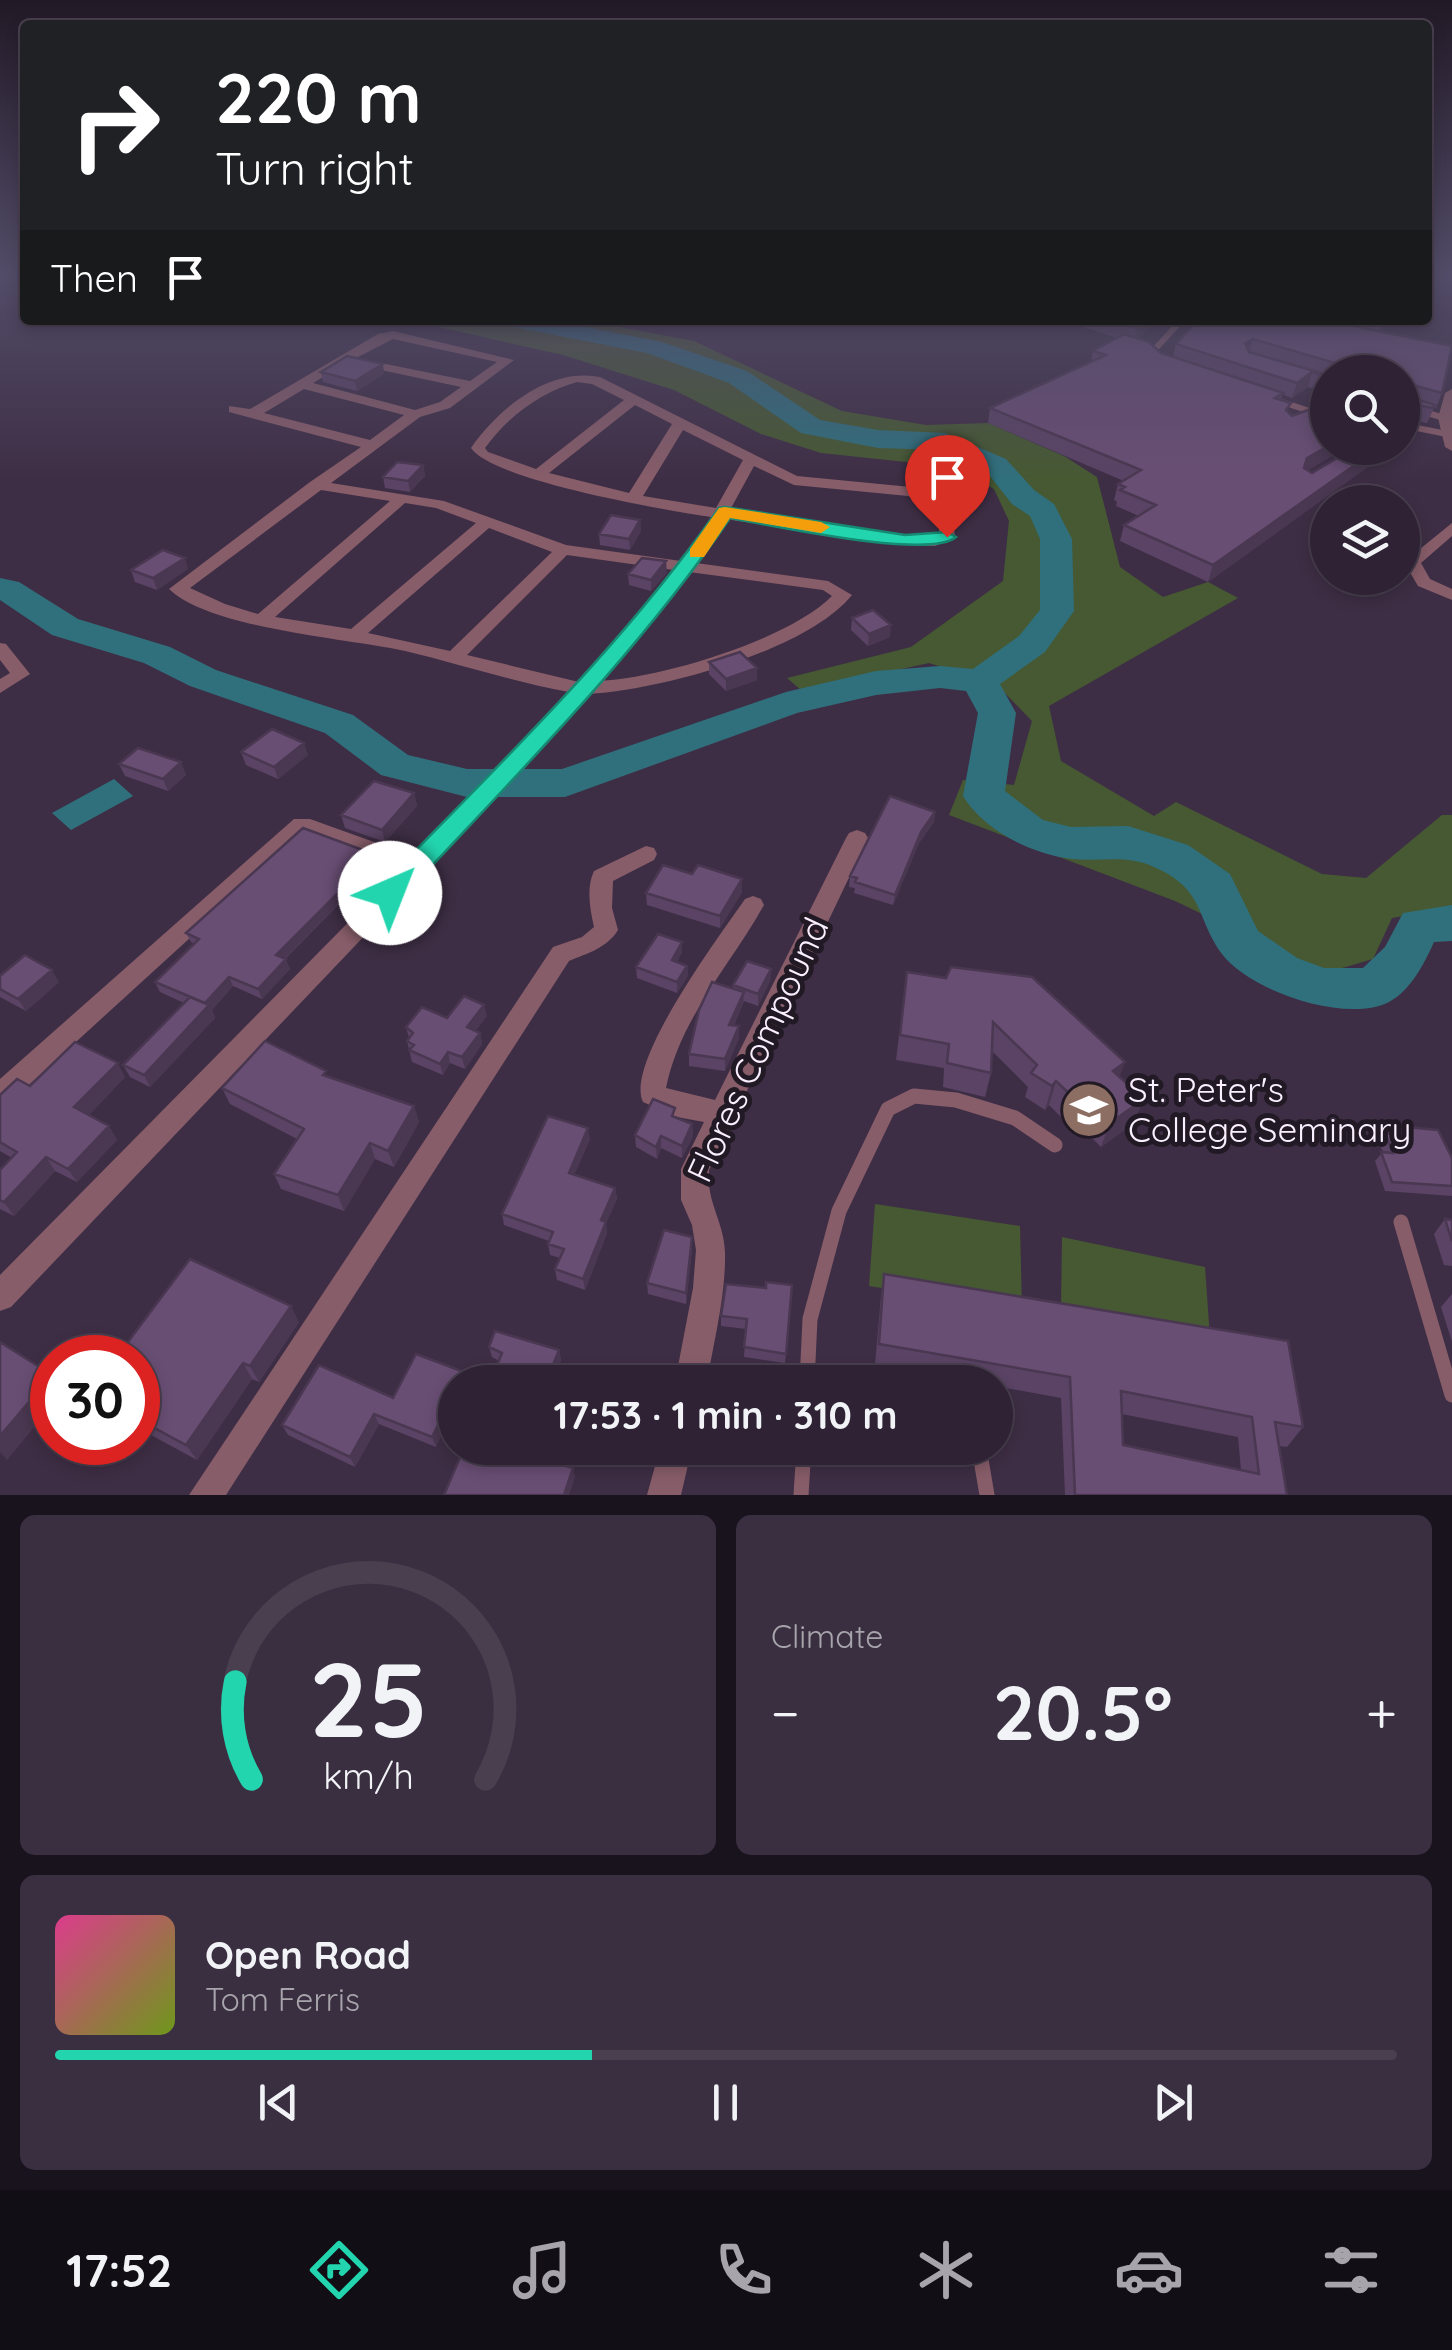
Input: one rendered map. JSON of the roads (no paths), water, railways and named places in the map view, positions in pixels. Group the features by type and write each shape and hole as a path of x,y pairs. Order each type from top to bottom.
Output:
{"street":[{"path":"252,414 379,342"},
{"path":"314,485 439,504 563,550 828,586 843,594 836,608 823,617 707,663 669,675 584,688 355,636 260,620 205,606 178,589 314,485 371,445 416,414 445,405 508,360 424,342"},
{"path":"346,358 473,386"},
{"path":"566,380 595,380 680,425 794,480 911,492 939,500 947,506 947,537 936,541 905,540 634,497 536,476 484,455 478,448 487,433 566,380"},
{"path":"301,384 416,414"},
{"path":"1448,433 1452,394"},
{"path":"536,476 634,399"},
{"path":"234,409 371,445"},
{"path":"634,497 680,425"},
{"path":"0,1296 584,688 686,568 725,512 750,460"},
{"path":"260,620 400,500"},
{"path":"355,636 488,521"},
{"path":"1452,528 1412,562 1424,582 1452,595"},
{"path":"454,658 563,550"},
{"path":"0,648 22,674 0,687"},
{"path":"0,1096 302,824 417,866"},
{"name":"Flores Compound","path":"692,1365 709,1250 709,1234 691,1197 695,1169 857,838"},
{"path":"206,1495 561,954 590,943 606,930 601,908 602,877 646,854"},
{"path":"722,1114 677,1105 652,1094 655,1073 680,1021 753,905"},
{"path":"664,1495 672,1465"}],"lane":[{"path":"1160,361 1152,356 1162,342"},
{"path":"1275,400 1310,411"},
{"path":"1300,418 1310,413"},
{"path":"1420,417 1448,433"},
{"path":"1420,428 1448,433"},
{"path":"808,1365 810,1318 839,1211 888,1109 914,1096 956,1100 1016,1118 1055,1144"},
{"path":"1400,1222 1452,1395"},
{"path":"801,1495 803,1465"},
{"path":"982,1465 987,1495"}],"waterway":[{"path":"626,342 653,347 738,377 811,427 878,439 945,442 996,465 1023,497 1043,511 1056,539 1057,611 1032,644 980,681"},
{"path":"0,588 65,627 157,655 203,678 339,724 395,765 467,783 565,783 786,704 876,683 940,677 980,681"},
{"path":"980,681 997,713 984,796 1028,831 1071,843 1128,842 1172,856 1214,886 1240,943 1280,972 1323,988 1374,987 1402,960 1419,926 1452,923"}],"place":[{"name":"St. Peter's College Seminary","path":"1089,1110"}]}
